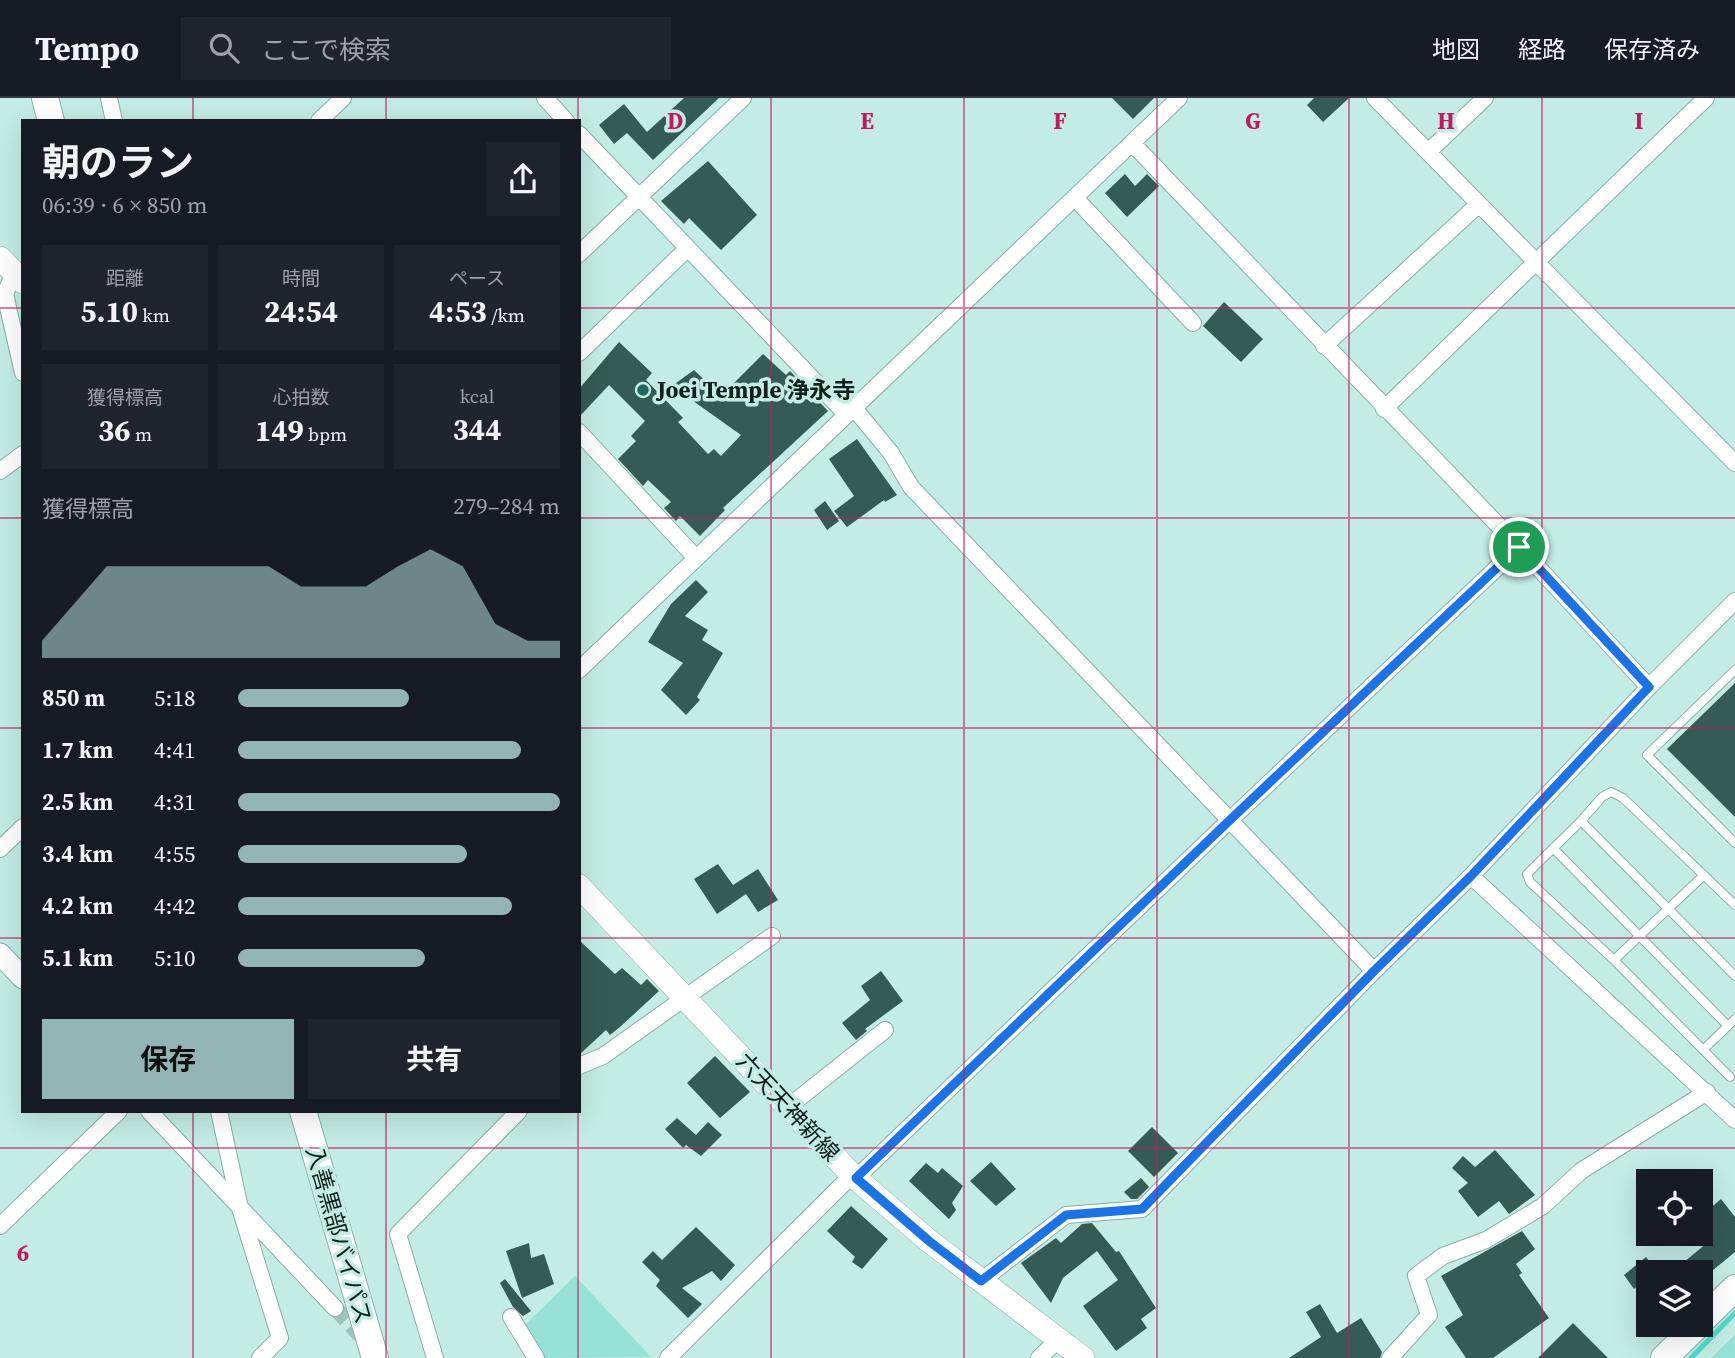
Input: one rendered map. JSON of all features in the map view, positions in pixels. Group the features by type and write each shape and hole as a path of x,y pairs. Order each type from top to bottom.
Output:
{"main road":[{"path":"45,98 50,119"},
{"name":"六天天神新線","path":"581,888 854,1176 929,1241 1083,1358"},
{"name":"入善黒部バイパス","path":"304,1113 375,1358"},
{"path":"1713,1309 1735,1288"},
{"path":"1664,1358 1685,1337"}],"street":[{"path":"109,98 114,119"},
{"path":"321,119 343,98"},
{"path":"545,98 564,119"},
{"path":"581,252 743,98"},
{"path":"581,668 1179,98"},
{"path":"1375,98 1735,463"},
{"path":"1428,152 1485,98"},
{"path":"1384,408 1706,98"},
{"path":"581,136 891,453 911,487 1374,971"},
{"path":"1132,143 1519,547 1649,687"},
{"path":"1074,198 1193,323"},
{"path":"1324,346 1479,204"},
{"path":"581,351 688,248"},
{"path":"12,271 5,294 21,364"},
{"path":"581,434 696,558"},
{"path":"0,471 21,455"},
{"path":"667,1358 854,1176 1519,547"},
{"path":"981,1281 1066,1215 1142,1209 1374,971 1471,876 1649,687 1735,601"},
{"path":"0,849 21,829"},
{"path":"1471,876 1735,1120"},
{"path":"581,1065 603,1056 772,936"},
{"path":"0,954 21,976"},
{"path":"788,1107 885,1030"},
{"path":"1390,1358 1429,1315 1416,1276 1443,1256 1486,1240 1543,1206 1581,1171 1707,1092"},
{"path":"0,1226 117,1113"},
{"path":"151,1113 335,1308"},
{"path":"219,1113 240,1208 280,1338 260,1358"},
{"path":"435,1358 398,1234 517,1113"},
{"path":"511,1317 536,1358"},
{"path":"1039,1358 1058,1340"}],"lane":[{"path":"1735,670 1647,755 1735,843"},
{"path":"1733,1077 1530,881 1528,874 1602,797 1611,793 1623,797 1735,905"},
{"path":"1581,821 1735,976"},
{"path":"1553,848 1728,1026"},
{"path":"1614,960 1704,875"},
{"path":"1703,1050 1735,1019"}],"shaded area":[{"path":"575,1276 651,1357 544,1358 525,1325"},
{"path":"1735,1335 1735,1358 1711,1358"}],"building":[{"path":"684,98 719,98 653,160 627,133 614,144 599,125 624,104 647,132"},
{"path":"1112,98 1154,98 1133,119"},
{"path":"1314,98 1349,98 1323,122 1307,105"},
{"path":"708,161 757,215 721,250 689,218 684,224 661,201"},
{"path":"1125,174 1135,186 1147,174 1159,186 1127,217 1105,193"},
{"path":"1224,302 1263,339 1241,362 1203,326"},
{"path":"619,342 652,373 646,380 683,418 678,422 708,454 714,449 721,456 741,435 672,386 694,370 716,391 719,388 725,392 763,354 786,375 790,371 828,411 723,508 725,510 700,536 680,516 676,521 664,508 671,502 648,480 643,486 618,459 636,441 631,436 645,421 609,385 581,415 581,387"},
{"path":"857,439 897,495 885,502 884,500 847,527 834,511 854,496 829,459"},
{"path":"825,501 839,521 827,530 814,510"},
{"path":"696,580 708,592 685,616 708,630 702,640 723,653 697,697 700,700 686,715 661,690 683,663 648,642 671,604"},
{"path":"1735,683 1735,817 1667,749"},
{"path":"718,864 733,885 758,869 778,900 758,912 746,894 717,914 694,879"},
{"path":"581,942 615,974 622,968 641,985 647,979 659,991 610,1035 606,1030 581,1053"},
{"path":"881,971 903,1001 865,1029 867,1031 856,1040 842,1023 870,1000 861,986"},
{"path":"715,1056 750,1092 720,1118 687,1083"},
{"path":"677,1118 696,1135 708,1122 722,1135 701,1156 686,1145 683,1148 665,1129"},
{"path":"1152,1127 1178,1153 1154,1177 1128,1151"},
{"path":"1495,1150 1535,1195 1509,1214 1499,1201 1478,1217 1458,1191 1468,1183 1452,1168 1463,1156 1475,1167"},
{"path":"991,1162 1016,1189 996,1206 970,1181"},
{"path":"926,1163 938,1173 942,1168 963,1186 952,1203 956,1210 949,1219 909,1181"},
{"path":"1141,1178 1149,1187 1137,1199 1131,1199 1124,1192"},
{"path":"1721,1199 1735,1217 1735,1252 1713,1270 1713,1260 1686,1260 1703,1246 1713,1246 1713,1206"},
{"path":"851,1206 888,1239 862,1269 852,1262 855,1257 827,1231"},
{"path":"1092,1223 1116,1252 1119,1251 1156,1308 1141,1319 1147,1328 1116,1351 1083,1306 1118,1280 1097,1251 1063,1278 1051,1303 1021,1263 1056,1238 1061,1243 1082,1224"},
{"path":"696,1227 735,1265 721,1281 712,1271 682,1288 702,1304 688,1318 656,1286 660,1280 642,1262 653,1251 662,1260"},
{"path":"1522,1231 1535,1249 1516,1264 1522,1273 1519,1275 1549,1318 1493,1358 1466,1358 1445,1327 1463,1315 1441,1276"},
{"path":"529,1243 531,1258 544,1254 554,1284 522,1298 506,1251"},
{"path":"1636,1265 1636,1287 1634,1289 1624,1275"},
{"path":"505,1279 531,1311 523,1316 513,1307 500,1283"},
{"path":"1320,1304 1337,1333 1361,1318 1382,1352 1380,1358 1289,1358 1321,1337 1306,1312"},
{"path":"1573,1323 1608,1358 1538,1358"}],"waterway":[{"path":"1691,1358 1735,1313"}],"tunnel":[{"path":"335,1308 366,1341"}],"place":[{"name":"Joei Temple 浄永寺","path":"643,390"}],"route":[{"path":"1519,547 1649,687 1471,876 1374,971 1142,1209 1066,1215 981,1281 929,1241 856,1178 1231,819 1519,547"}]}
